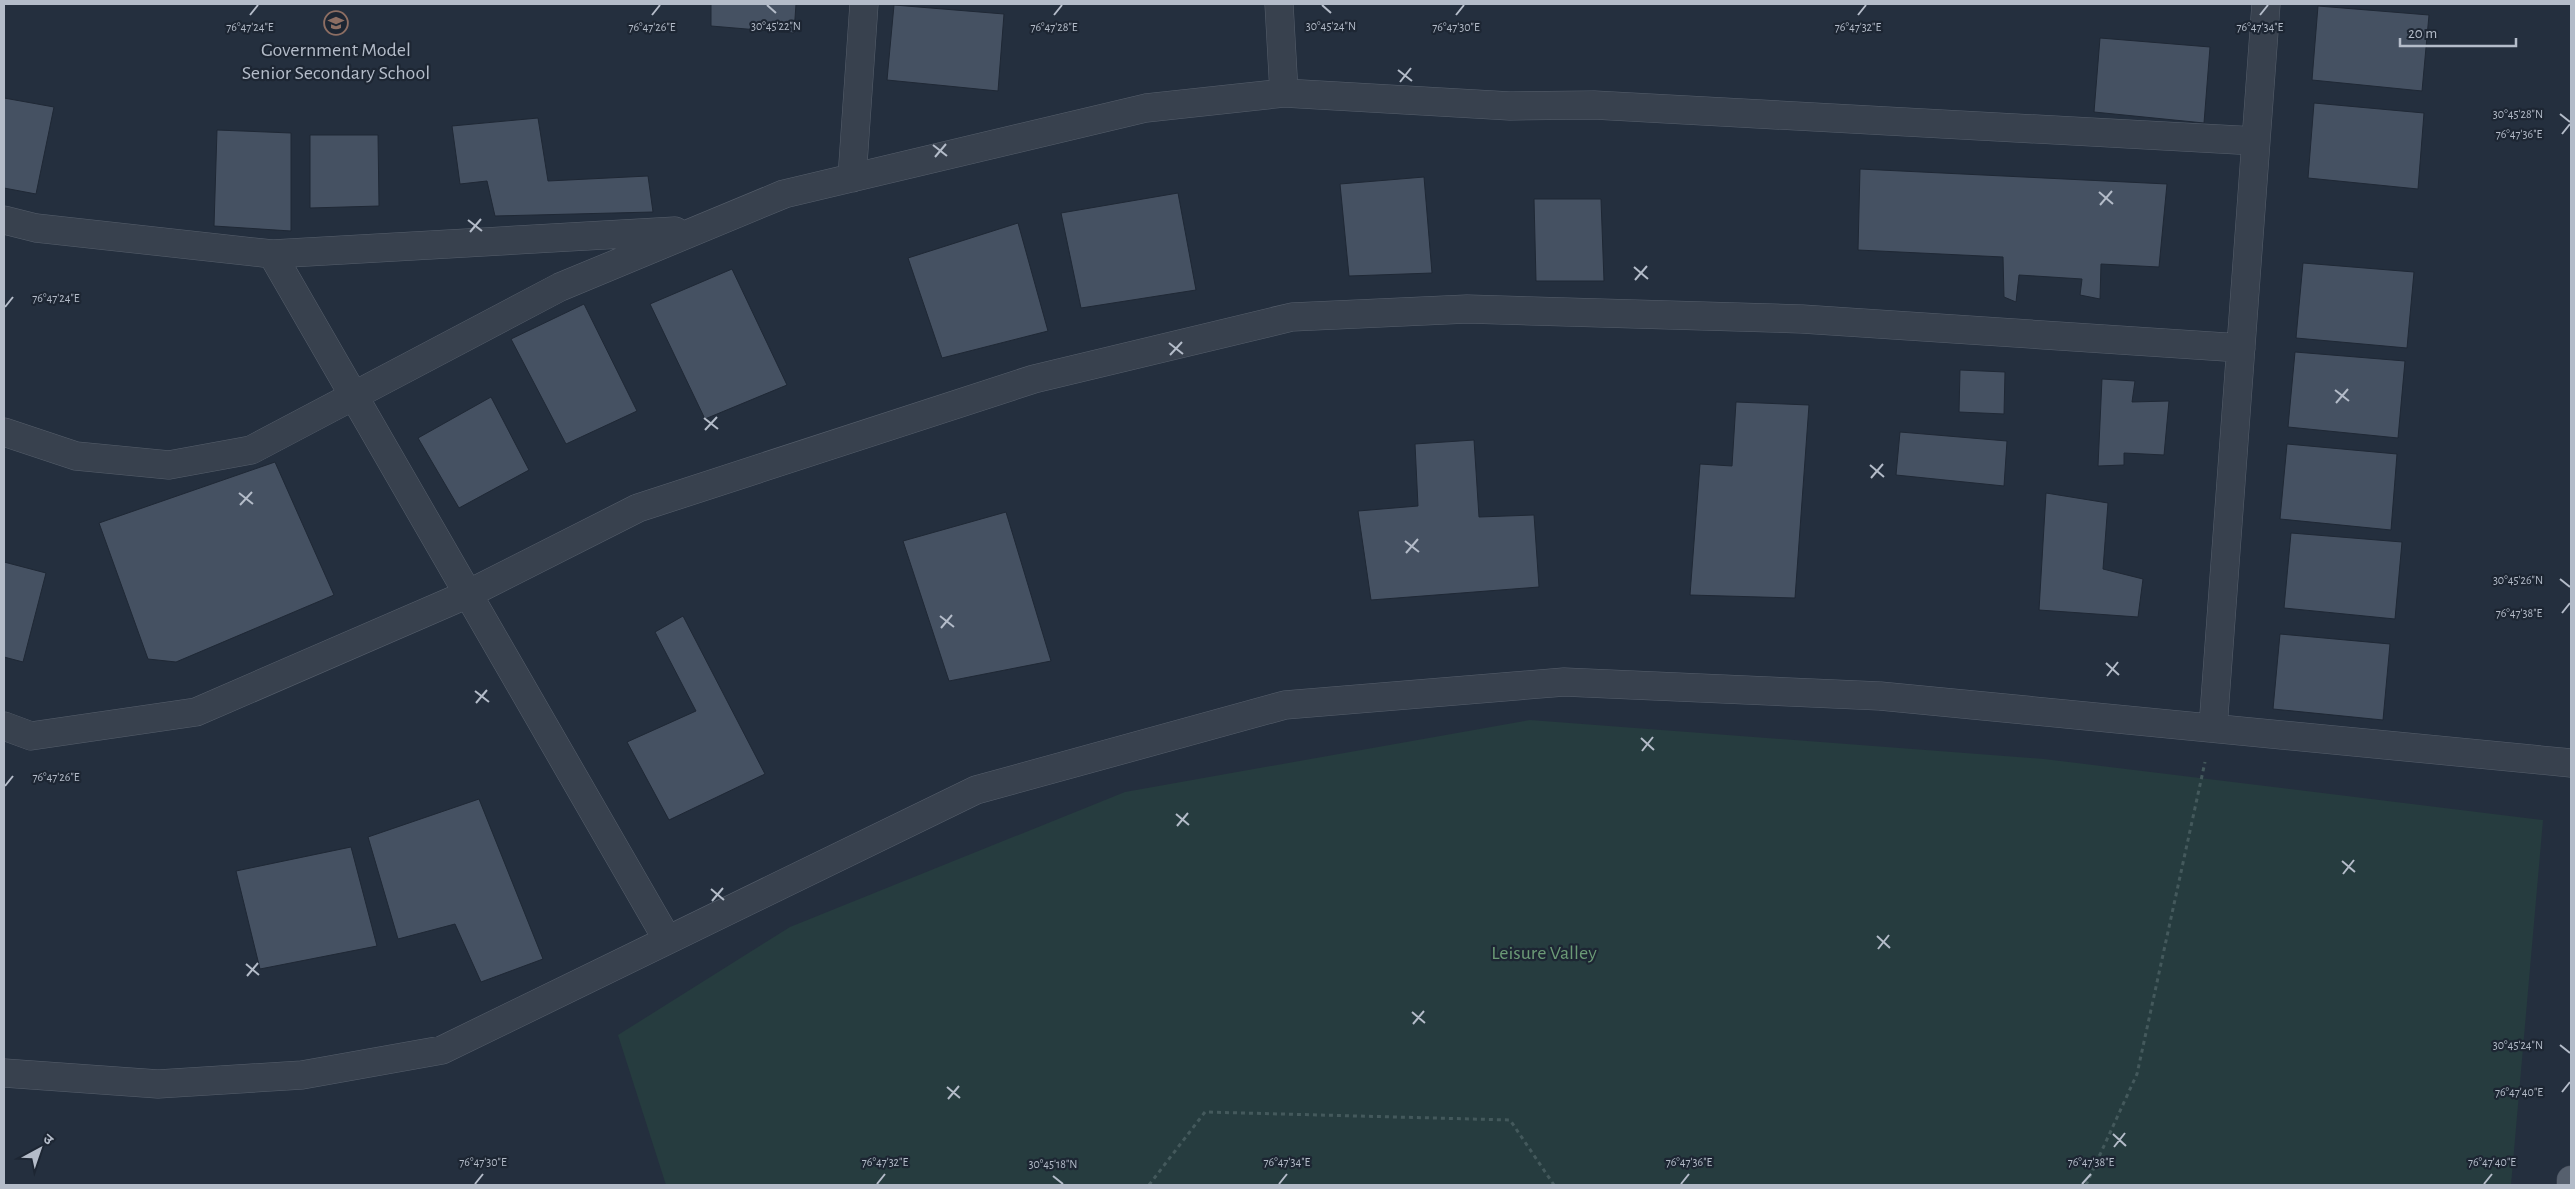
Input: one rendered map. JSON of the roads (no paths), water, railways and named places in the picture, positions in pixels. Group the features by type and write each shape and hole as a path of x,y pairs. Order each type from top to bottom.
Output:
{"main road":[{"path":"2571,1180 2571,1185"}],"street":[{"path":"852,178 864,4"},
{"path":"1279,4 1284,93"},
{"path":"2213,728 2266,4"},
{"path":"4,432 76,456 168,466 251,450 560,287 784,194 1146,108 1284,93 1510,106 1594,105 2256,141"},
{"path":"4,220 36,228 272,254 697,230"},
{"path":"272,254 667,939"},
{"path":"4,726 31,736 196,712 468,594 638,508 1034,379 1292,317 1467,309 1802,319 2241,348"},
{"path":"4,1073 158,1084 302,1075 442,1050 976,790 1285,705 1564,682 1880,696 2571,763"}],"place":[{"name":"Government Model Senior Secondary School","path":"336,23"}],"park label":[{"name":"Leisure Valley","path":"1544,953"}]}
